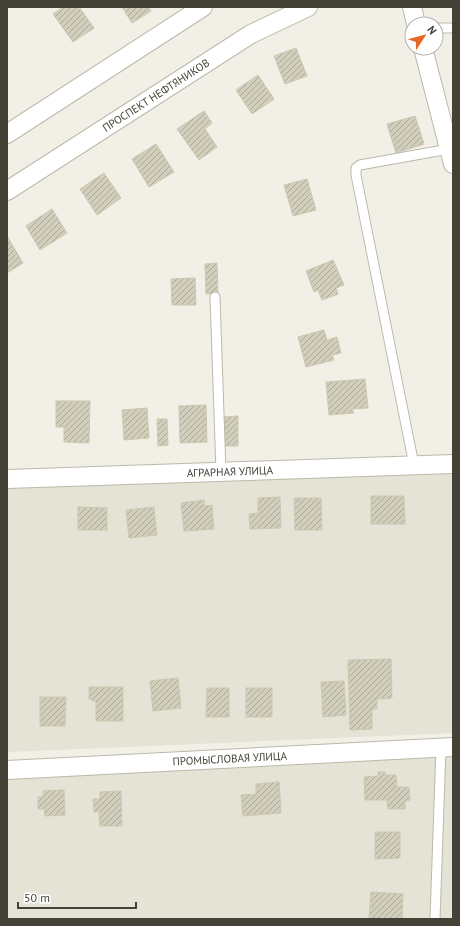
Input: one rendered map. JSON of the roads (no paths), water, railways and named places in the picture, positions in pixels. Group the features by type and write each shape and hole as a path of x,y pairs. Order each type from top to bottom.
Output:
{"street":[{"path":"7,134 204,7"},
{"name":"ПРОСПЕКТ НЕФТЯНИКОВ","path":"7,191 251,34 308,7"},
{"path":"424,56 451,156"},
{"name":"АГРАРНАЯ УЛИЦА","path":"7,479 453,464"},
{"name":"ПРОМЫСЛОВАЯ УЛИЦА","path":"7,770 447,748"}],"lane":[{"path":"414,465 356,175 356,168 360,165 451,156"},
{"path":"215,297 221,472"},
{"path":"435,919 447,748"}]}
